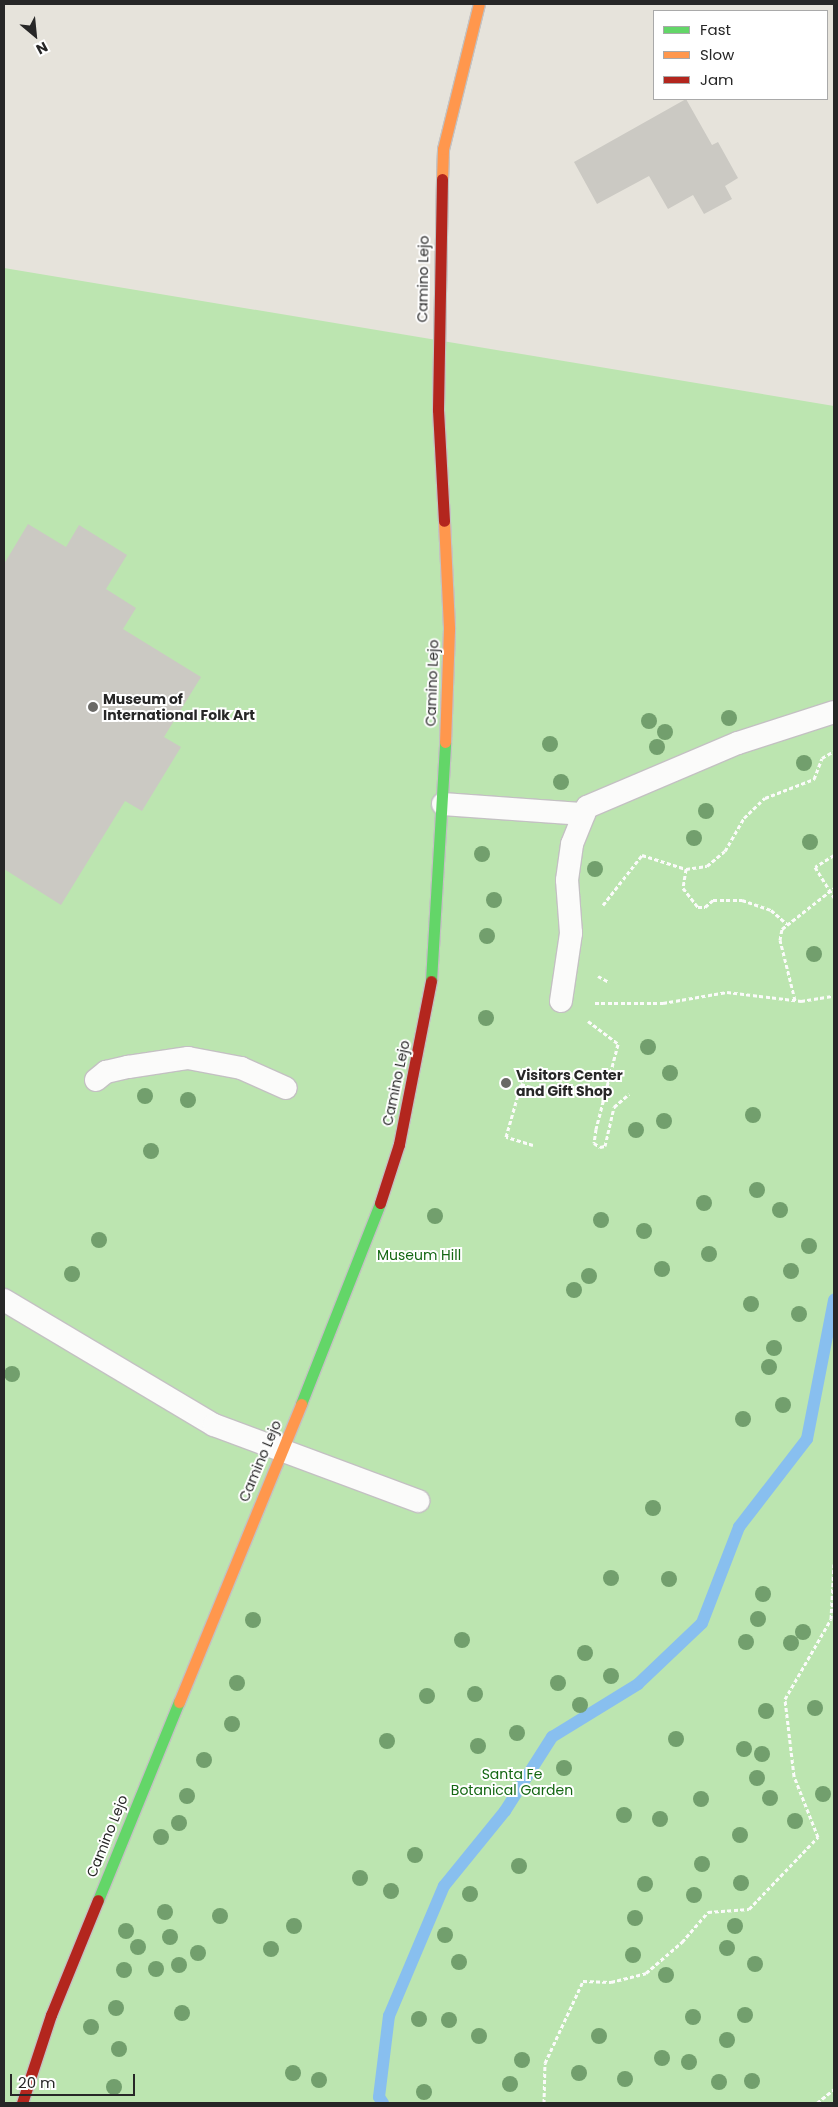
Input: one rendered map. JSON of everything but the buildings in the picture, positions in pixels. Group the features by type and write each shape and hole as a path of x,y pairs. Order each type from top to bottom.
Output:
{"street":[{"name":"Camino Lejo","path":"22,2103 51,2015 280,1451 368,1240 399,1144 433,970 443,804 449,629 438,410 438,234 443,149 479,4"}],"lane":[{"path":"561,1001 570,933 567,880 572,844 586,807 738,744 834,712"},
{"path":"443,804 584,814"},
{"path":"96,1080 120,1069 188,1058 241,1068 286,1088"},
{"path":"4,1300 214,1425 418,1501"}],"path":[{"path":"642,855 686,868 707,866 719,856 744,818 765,798 814,779 822,758 834,751"},
{"path":"834,855 815,867 834,897"},
{"path":"686,868 683,888 698,907 705,907 713,900 742,900 771,910 787,924"},
{"path":"795,1000 780,940 787,924 834,888"},
{"path":"609,1003 663,1002 727,992 795,1000 834,996"},
{"path":"561,1001 618,1044 596,1129 594,1144 600,1147 605,1146 614,1107 629,1094"},
{"path":"533,1145 506,1138 521,1084 544,1091"},
{"path":"544,2103 545,2063 583,1981 611,1982 646,1973 682,1942 708,1912 749,1909 818,1837 794,1776 785,1699 833,1621 834,1564"},
{"path":"817,2103 834,2089"}],"green space":[{"name":"Museum Hill","path":"4,268 834,406 834,2103 4,2103"}],"waterway":[{"path":"383,2103 379,2097 389,2016 444,1886 505,1811 552,1737 638,1684 702,1623 739,1527 807,1439 834,1300"}],"traffic: fast":[{"path":"431,981 445,742"},
{"path":"301,1404 380,1203"},
{"path":"98,1900 179,1702"}],"traffic: slow":[{"path":"442,179 443,149 479,4"},
{"path":"444,521 449,629 445,742"},
{"path":"179,1702 301,1404"}],"traffic: jam":[{"path":"442,179 438,410 444,521"},
{"path":"380,1203 399,1144 431,981"},
{"path":"22,2103 51,2015 98,1900"}],"place":[{"name":"Museum of International Folk Art","path":"93,707"},
{"name":"Visitors Center and Gift Shop","path":"506,1083"}],"park label":[{"name":"Santa Fe Botanical Garden","path":"512,1782"}]}
